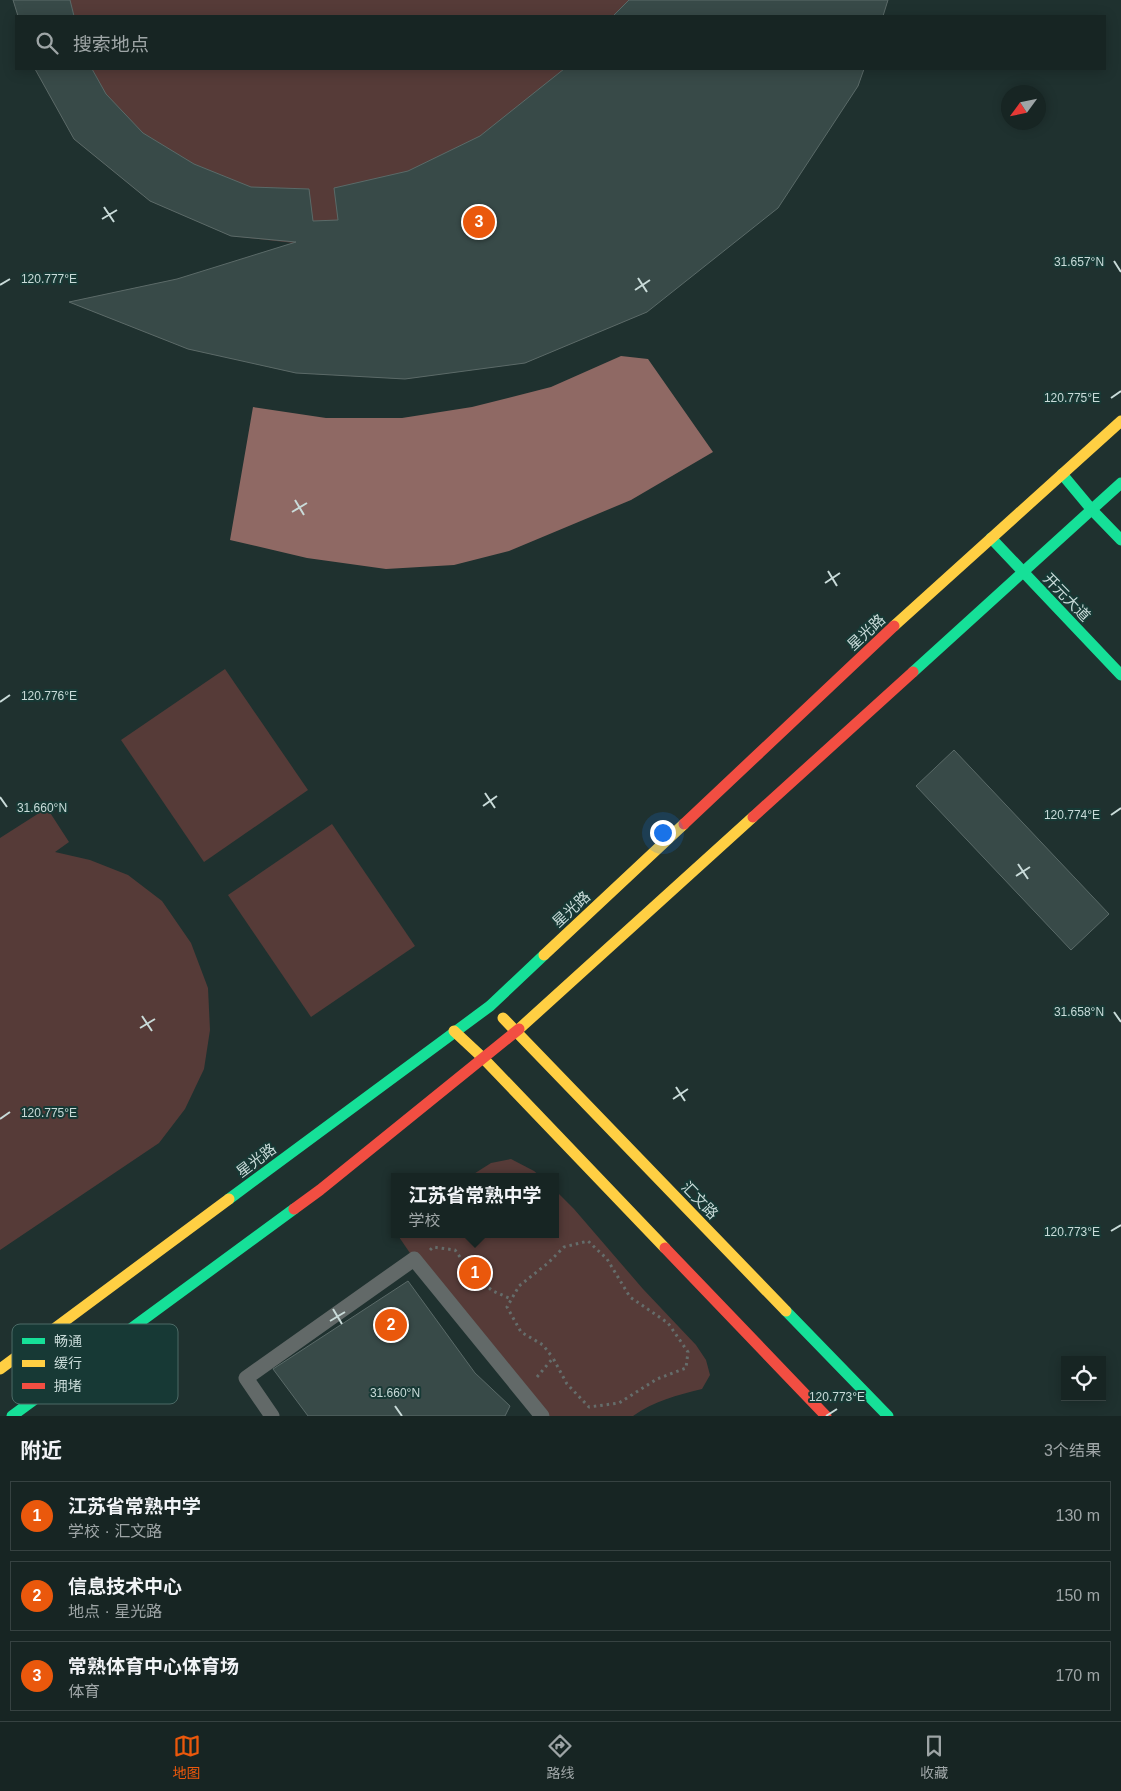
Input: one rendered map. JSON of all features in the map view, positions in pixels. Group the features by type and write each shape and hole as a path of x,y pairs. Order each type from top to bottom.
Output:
{"street":[{"name":"星光路","path":"60,1324 454,1030 490,1006 911,610 1121,421"},
{"path":"1062,474 1092,510 1121,540"},
{"path":"137,1324 320,1190 517,1031 1121,483"},
{"name":"开元大道","path":"991,538 1121,675"},
{"name":"汇文路","path":"490,1006 517,1031 888,1416"},
{"path":"454,1030 826,1416"},
{"name":"星光路","path":"0,1369 12,1360"},
{"path":"12,1416 28,1404"}],"lane":[{"path":"272,1416 246,1378 414,1259 542,1416"}],"path":[{"path":"588,1241 607,1259 630,1297 668,1323 688,1352 686,1368 657,1379 619,1403 589,1408 567,1384 553,1358 544,1345 521,1332 507,1306 519,1286 548,1263 564,1247 588,1241"},
{"path":"414,1259 433,1248 455,1250 474,1277 493,1291 511,1299"},
{"path":"523,1393 553,1358"}],"shaded area":[{"path":"13,0 888,0 883,15 18,15"},
{"path":"36,70 864,70 858,86 647,312 525,363 405,379 296,373 188,349 69,302 177,279 294,243 231,236 150,201 74,139"},
{"path":"621,356 648,359 713,452 631,500 509,551 454,565 386,569 307,558 230,540 253,407 326,418 402,418 472,407 551,387"},
{"path":"225,669 308,790 204,862 121,740"},
{"path":"47,808 69,842 55,852 90,860 128,875 162,901 191,943 208,988 210,1030 204,1069 185,1109 159,1143 0,1250 0,838"},
{"path":"332,824 415,946 311,1017 228,895"},
{"path":"511,1159 536,1173 475,1173 491,1163"},
{"path":"559,1194 643,1289 696,1345 706,1360 710,1375 702,1389 657,1402 633,1416 542,1416 414,1259 400,1238 559,1238"}],"building":[{"path":"13,0 70,0 74,15 18,15"},
{"path":"629,0 888,0 883,15 614,15"},
{"path":"36,70 93,70 106,94 143,133 194,164 251,187 309,189 313,221 338,220 334,188 408,171 480,136 563,70 864,70 858,86 778,208 647,312 525,363 405,379 296,373 188,349 69,302 177,279 296,242 231,236 150,201 74,139"},
{"path":"954,750 1109,914 1071,950 916,786"},
{"path":"408,1281 475,1373 510,1406 505,1416 308,1416 273,1369"}],"traffic: fast":[{"path":"1062,474 1092,510 1121,540"},
{"path":"913,672 1121,483"},
{"path":"991,538 1121,675"},
{"path":"229,1199 490,1006 544,955"},
{"path":"137,1324 294,1209"},
{"path":"786,1311 888,1416"},
{"path":"12,1416 28,1404"}],"traffic: slow":[{"path":"894,626 1121,421"},
{"path":"519,1029 753,817"},
{"path":"544,955 684,824"},
{"path":"503,1018 786,1311"},
{"path":"454,1031 484,1059 665,1248"},
{"path":"61,1324 229,1199"},
{"path":"0,1369 12,1360"}],"traffic: jam":[{"path":"684,824 894,626"},
{"path":"753,817 913,672"},
{"path":"294,1209 519,1029"},
{"path":"665,1248 826,1416"}],"place":[{"name":"常熟体育中心体育场","path":"479,222"},
{"name":"江苏省常熟中学","path":"475,1273"},
{"name":"信息技术中心","path":"391,1325"}]}
